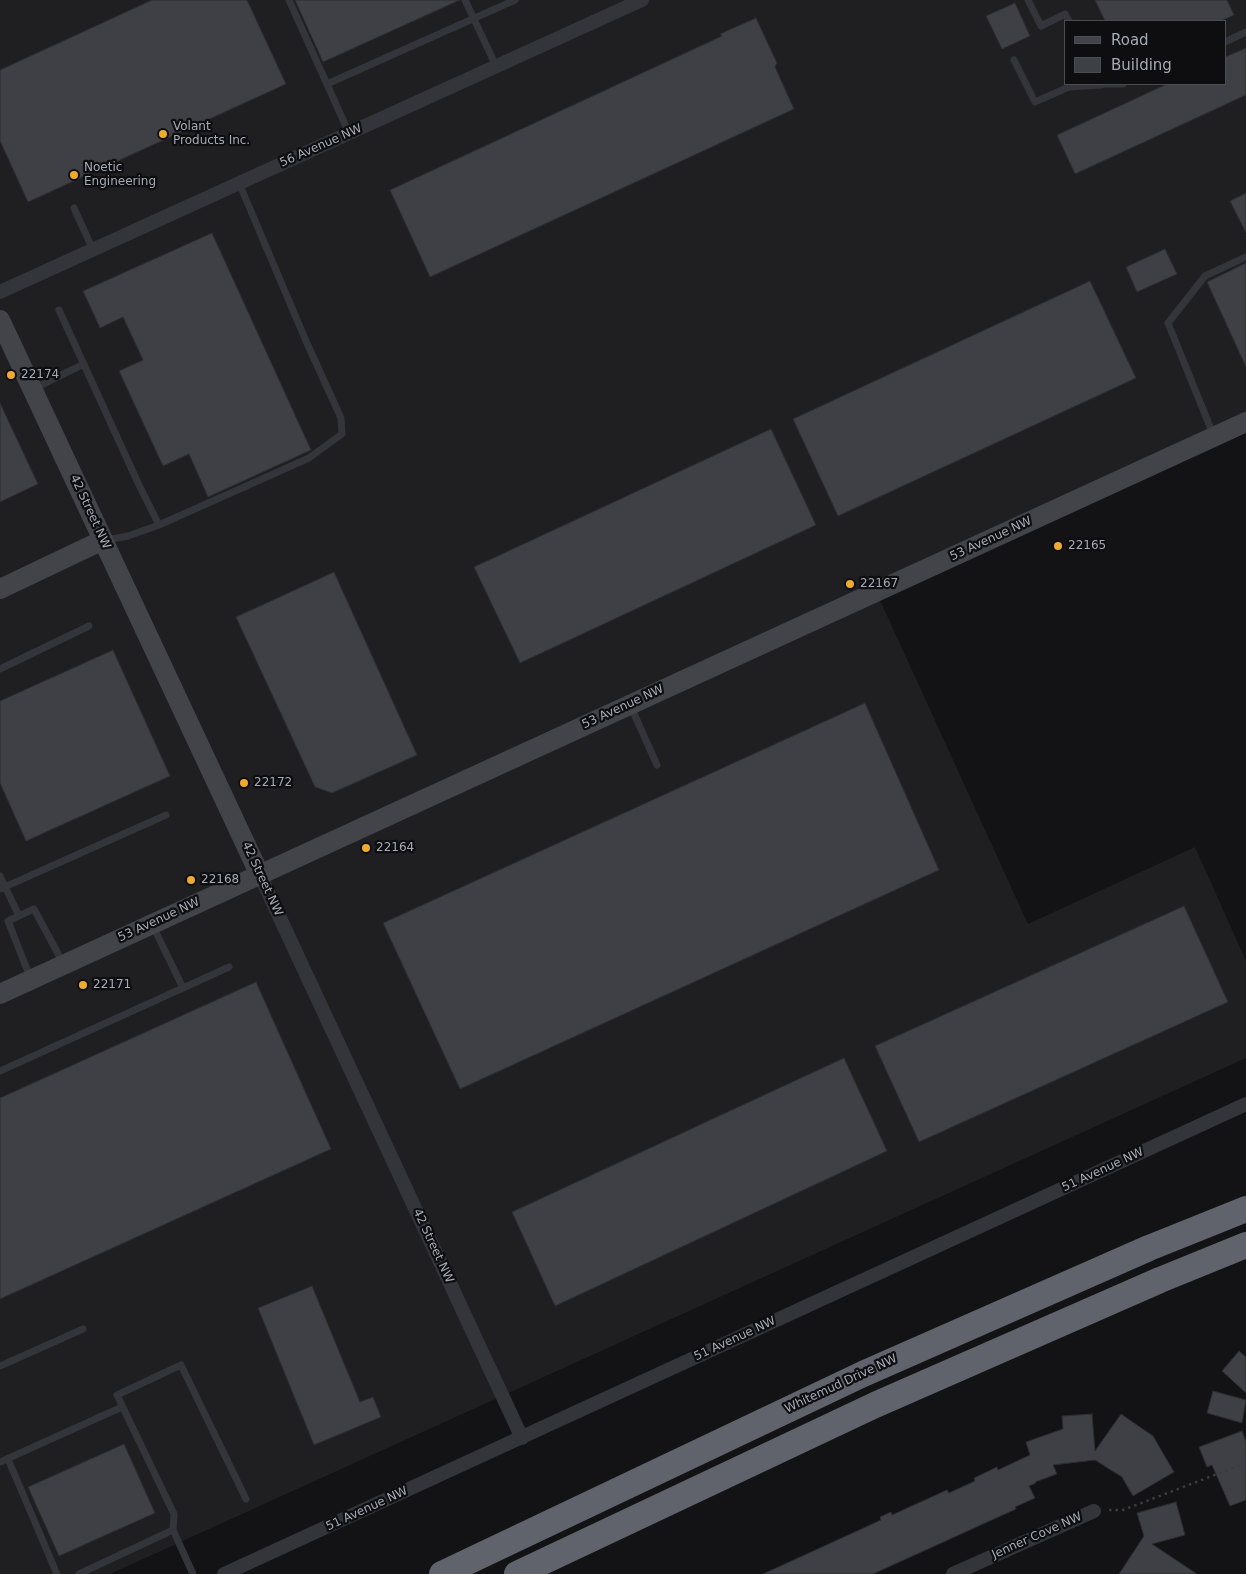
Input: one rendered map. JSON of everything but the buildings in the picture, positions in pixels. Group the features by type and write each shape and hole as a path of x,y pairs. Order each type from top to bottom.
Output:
{"highway":[{"name":"Whitemud Drive NW","path":"442,1574 863,1374 1149,1248 1246,1209"},
{"path":"517,1574 875,1405 1160,1280 1246,1245"},
{"path":"1160,1280 1246,1254"}],"street":[{"name":"56 Avenue NW","path":"0,292 642,0"},
{"name":"42 Street NW","path":"0,320 260,873 522,1438"},
{"name":"53 Avenue NW","path":"0,994 1246,422"},
{"path":"0,589 104,540"},
{"name":"51 Avenue NW","path":"224,1574 1246,1104"},
{"name":"Jenner Cove NW","path":"953,1574 1094,1511"}],"lane":[{"path":"288,0 349,133"},
{"path":"465,0 496,66"},
{"path":"327,84 515,0"},
{"path":"1028,0 1041,26 1065,14 1068,20"},
{"path":"1226,42 1246,32"},
{"path":"1014,60 1035,102 1069,87 1101,85"},
{"path":"104,540 128,536 160,525 309,458 342,434 341,418 306,342 239,183"},
{"path":"74,208 93,250"},
{"path":"1214,437 1168,323 1205,276 1246,257"},
{"path":"59,310 139,485 160,525"},
{"path":"32,389 84,364"},
{"path":"0,669 89,626"},
{"path":"630,704 657,765"},
{"path":"2,888 166,815"},
{"path":"0,876 2,888 19,916"},
{"path":"31,980 8,921 34,909 64,965"},
{"path":"152,923 183,988"},
{"path":"0,1071 229,967"},
{"path":"0,1366 83,1329"},
{"path":"193,1574 173,1530 174,1514 117,1395 181,1365 246,1499"},
{"path":"0,1462 122,1407"},
{"path":"8,1459 57,1574"},
{"path":"79,1574 173,1530"}],"path":[{"path":"1094,1511 1122,1510 1246,1463"}],"shaded area":[{"path":"0,0 1246,0 1246,418 874,587 1028,924 1195,847 1246,961 1246,1058 110,1574 0,1574"}],"place":[{"name":"Volant Products Inc.","path":"163,134"},
{"name":"Noetic Engineering","path":"74,175"},
{"name":"22174","path":"11,375"},
{"name":"22165","path":"1058,546"},
{"name":"22167","path":"850,584"},
{"name":"22172","path":"244,783"},
{"name":"22164","path":"366,848"},
{"name":"22168","path":"191,880"},
{"name":"22171","path":"83,985"}]}
